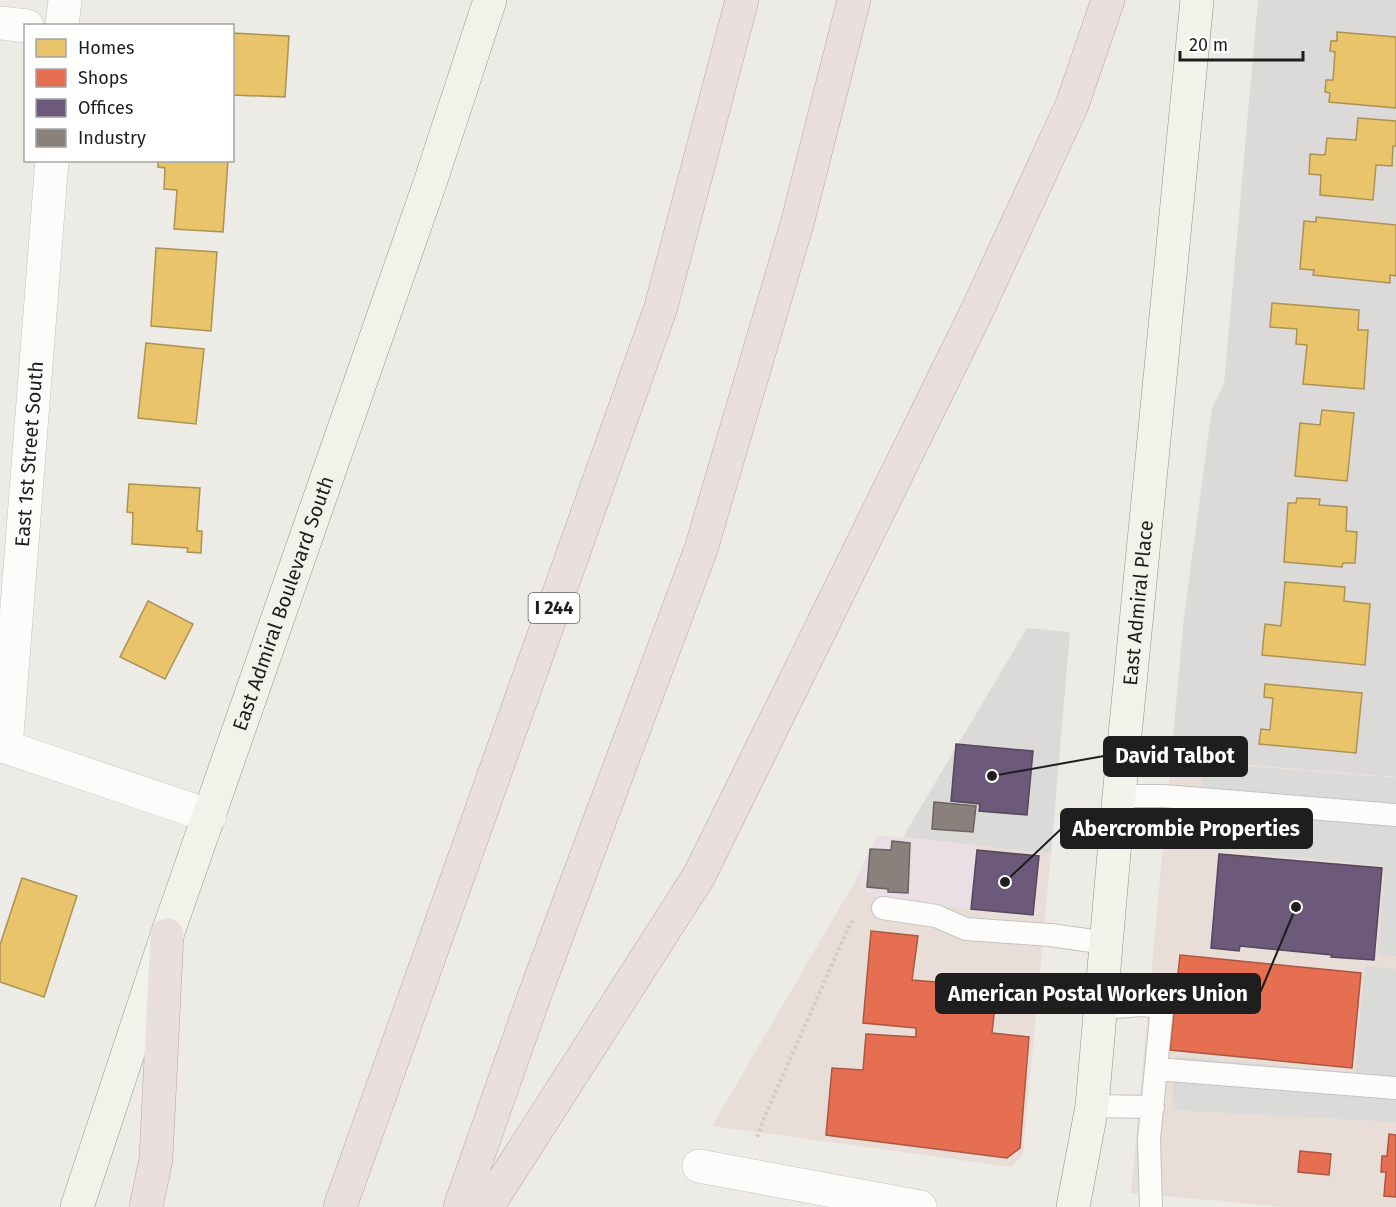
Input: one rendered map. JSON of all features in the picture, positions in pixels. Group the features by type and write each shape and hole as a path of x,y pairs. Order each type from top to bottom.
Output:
{"highway":[{"name":"I 244","path":"340,1207 661,307 742,0"},
{"path":"460,1207 535,994 701,549 797,224 854,0"},
{"path":"487,1207 699,876 976,313 1072,105 1108,0"},
{"path":"146,1207 156,1159 167,935"}],"main road":[{"name":"East Admiral Boulevard South","path":"77,1207 167,935 431,180 490,0"},
{"name":"East Admiral Place","path":"1073,1207 1092,1106 1119,796 1197,0"}],"street":[{"path":"62,24 65,0"},
{"path":"0,23 24,26"},
{"name":"East 1st Street South","path":"3,746 52,162"},
{"path":"3,746 210,816"},
{"path":"699,1166 877,1204 920,1207"}],"lane":[{"path":"1119,796 1164,796 1396,815"},
{"path":"883,908 936,916 966,929 1050,935 1107,943"},
{"path":"1100,1008 1142,1005 1162,1007 1149,1139 1150,1207"},
{"path":"1156,1069 1396,1088"},
{"path":"1092,1106 1153,1107"}],"path":[{"path":"745,1175 764,1118 850,924 863,911 875,907 883,908"}],"shaded area":[{"path":"1258,0 1396,0 1396,777 1171,759 1184,617 1212,408 1224,384"},
{"path":"1027,628 1070,632 1051,854 903,837"},
{"path":"1171,759 1396,777 1396,1207 1286,1207 1131,1193"},
{"path":"1202,763 1396,778 1396,956 1378,955 1385,866 1251,853 1215,820 1201,778"},
{"path":"877,835 976,845 970,908 872,898 857,878"},
{"path":"976,845 1051,854 1023,1155 1011,1167 712,1126 857,878 872,898 970,907"},
{"path":"1365,966 1396,969 1396,1122 1172,1110 1176,1056 1355,1073"}],"building: Homes":[{"path":"1337,32 1396,37 1396,108 1329,102 1330,93 1325,92 1326,80 1333,80 1335,52 1330,51 1331,41 1337,41"},
{"path":"234,33 289,36 285,97 234,95"},
{"path":"1358,118 1396,121 1396,146 1393,146 1392,166 1376,165 1373,200 1320,195 1321,175 1309,174 1310,154 1325,155 1327,138 1356,140"},
{"path":"158,162 228,162 223,232 174,229 177,190 164,189 165,168 158,167"},
{"path":"1316,217 1396,225 1396,276 1390,275 1390,283 1313,275 1314,270 1300,269 1304,221 1316,222"},
{"path":"156,248 217,252 211,331 151,326"},
{"path":"1272,303 1359,310 1358,330 1368,330 1364,389 1303,384 1307,345 1296,344 1297,329 1270,327"},
{"path":"146,343 204,349 196,424 138,418"},
{"path":"1322,410 1354,413 1347,481 1295,476 1300,423 1320,425"},
{"path":"129,484 200,488 197,531 202,531 201,553 187,552 188,548 132,544 133,513 127,512"},
{"path":"1297,498 1320,499 1319,505 1347,507 1346,531 1357,532 1355,563 1343,563 1342,567 1284,562 1288,503 1296,503"},
{"path":"1285,582 1345,587 1344,601 1370,604 1365,665 1262,655 1265,624 1281,626"},
{"path":"148,601 193,624 165,679 120,657"},
{"path":"1265,684 1362,693 1356,753 1259,744 1261,729 1270,730 1273,698 1264,697"},
{"path":"22,878 77,896 44,997 0,982 0,945"}],"building: Shops":[{"path":"871,931 918,936 912,980 997,987 992,1033 1029,1037 1020,1148 1007,1158 826,1135 832,1068 863,1070 866,1034 916,1037 916,1028 863,1023"},
{"path":"1180,955 1361,973 1352,1068 1170,1050"},
{"path":"1389,1134 1396,1135 1396,1197 1384,1196 1386,1172 1381,1172 1382,1156 1387,1156"},
{"path":"1300,1151 1331,1154 1329,1175 1298,1172"}],"building: Offices":[{"path":"956,744 1033,751 1027,815 979,811 980,804 951,801"},
{"path":"977,850 1039,856 1033,915 971,909"},
{"path":"1219,854 1382,868 1374,960 1240,946 1239,951 1211,948"}],"building: Industry":[{"path":"934,802 976,806 973,832 932,829"},
{"path":"892,841 910,843 908,893 888,892 888,889 867,887 870,849 891,850"}],"place":[{"name":"David Talbot","path":"992,776"},
{"name":"Abercrombie Properties","path":"1005,882"},
{"name":"American Postal Workers Union","path":"1296,907"}]}
